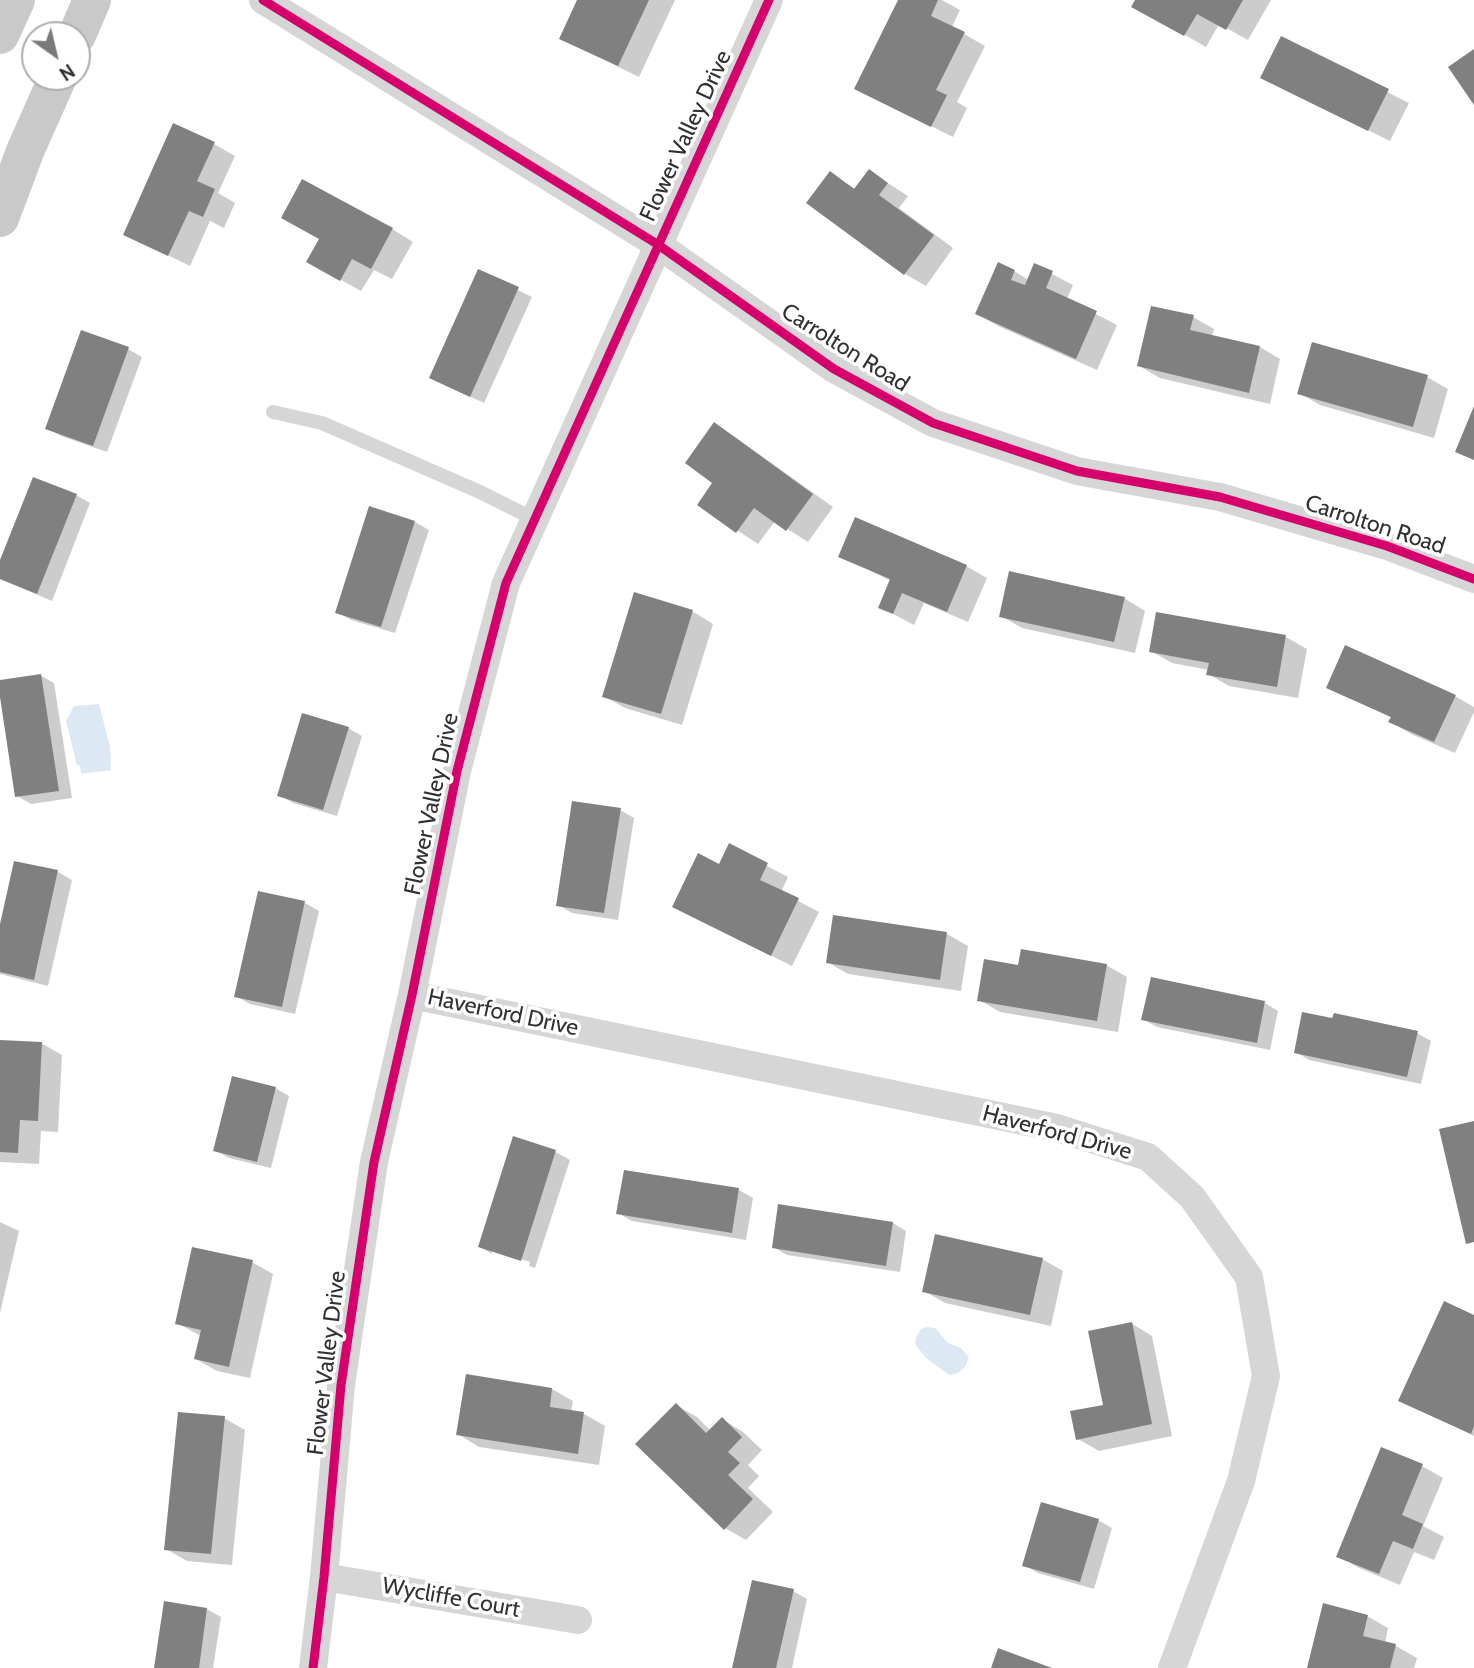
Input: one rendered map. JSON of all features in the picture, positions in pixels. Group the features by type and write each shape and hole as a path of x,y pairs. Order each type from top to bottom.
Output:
{"main road":[{"path":"0,34 16,0"},
{"path":"83,21 92,0"},
{"path":"0,218 52,91"}],"street":[{"name":"Carrolton Road","path":"263,0 657,244 834,369 933,423 1077,471 1220,497 1387,546 1474,579"},
{"name":"Flower Valley Drive","path":"313,1668 341,1385 374,1162 412,995 457,771 506,583 769,0"},
{"name":"Haverford Drive","path":"412,995 1057,1128 1148,1157 1192,1197 1249,1277 1266,1376 1241,1481 1172,1668"},
{"name":"Wycliffe Court","path":"324,1577 578,1620"}],"lane":[{"path":"273,412 322,423 480,492 534,519"}],"shaded area":[{"path":"99,704 110,746 111,770 81,774 66,721 74,706"},
{"path":"935,1328 948,1343 961,1348 969,1357 965,1367 958,1373 949,1375 926,1358 915,1344 921,1329"}],"building":[{"path":"577,0 649,0 618,66 559,39"},
{"path":"898,0 938,0 931,16 965,32 936,90 947,95 931,127 854,89"},
{"path":"1135,0 1243,0 1226,30 1197,14 1184,36 1131,7"},
{"path":"1281,36 1389,89 1368,131 1260,78"},
{"path":"1474,49 1474,105 1448,67"},
{"path":"173,123 215,142 197,181 215,189 203,217 189,211 168,256 123,235"},
{"path":"869,169 888,183 879,195 934,235 904,275 806,203 830,171 854,189"},
{"path":"302,179 393,228 371,269 352,259 340,281 306,262 319,239 281,218"},
{"path":"998,262 1015,270 1011,280 1025,285 1034,263 1053,271 1046,288 1097,311 1076,359 975,314"},
{"path":"478,269 519,287 470,397 429,378"},
{"path":"1151,306 1194,315 1190,330 1260,346 1249,393 1137,366"},
{"path":"81,330 129,347 93,446 45,429"},
{"path":"1312,342 1428,375 1413,427 1297,394"},
{"path":"1474,406 1474,460 1455,452"},
{"path":"714,422 813,494 786,531 754,508 736,533 697,505 712,483 685,463"},
{"path":"33,477 77,494 37,594 0,579 0,560"},
{"path":"369,506 415,521 381,627 335,613"},
{"path":"855,517 967,565 947,612 902,593 893,614 878,608 890,579 838,557"},
{"path":"1009,571 1125,597 1114,642 999,617"},
{"path":"634,592 693,610 661,714 602,697"},
{"path":"1156,612 1286,635 1277,687 1206,675 1209,663 1149,652"},
{"path":"1345,645 1456,695 1434,742 1388,722 1391,717 1326,688"},
{"path":"41,674 59,791 15,797 0,697 0,680"},
{"path":"302,713 349,727 323,810 277,796"},
{"path":"572,801 621,808 604,913 556,906"},
{"path":"729,843 768,863 760,880 799,898 771,956 672,907 698,853 719,864"},
{"path":"14,861 58,870 34,980 0,972 0,924"},
{"path":"258,891 305,901 282,1007 234,997"},
{"path":"833,915 947,932 940,980 826,963"},
{"path":"1021,949 1107,964 1097,1021 977,1001 984,959 1018,965"},
{"path":"1151,977 1265,1001 1257,1043 1141,1020"},
{"path":"1302,1012 1332,1018 1334,1013 1418,1031 1407,1077 1294,1053"},
{"path":"0,1040 42,1042 38,1121 20,1120 18,1153 0,1152"},
{"path":"232,1076 276,1087 257,1162 213,1151"},
{"path":"1474,1121 1474,1242 1466,1244 1439,1129"},
{"path":"513,1136 556,1150 521,1261 478,1247"},
{"path":"624,1170 739,1188 732,1233 616,1214"},
{"path":"778,1204 893,1222 886,1266 772,1248"},
{"path":"935,1234 1043,1258 1030,1315 922,1292"},
{"path":"192,1247 253,1260 229,1367 194,1359 201,1330 175,1324"},
{"path":"1444,1301 1474,1315 1474,1426 1471,1434 1398,1401"},
{"path":"1132,1322 1152,1424 1076,1440 1070,1411 1103,1405 1088,1331"},
{"path":"466,1374 552,1388 550,1407 584,1412 578,1454 456,1435"},
{"path":"676,1403 706,1433 722,1417 742,1437 728,1452 740,1463 728,1475 753,1499 724,1530 635,1444"},
{"path":"178,1412 225,1416 211,1554 164,1550"},
{"path":"1381,1447 1423,1464 1402,1515 1423,1524 1413,1549 1393,1541 1379,1574 1336,1557"},
{"path":"1041,1502 1099,1519 1080,1582 1022,1566"},
{"path":"752,1580 794,1589 776,1668 732,1668"},
{"path":"164,1601 207,1608 199,1668 154,1668"},
{"path":"1323,1603 1368,1615 1363,1636 1396,1644 1390,1668 1307,1668"},
{"path":"998,1648 1052,1668 991,1668"}],"cycle path":[{"path":"263,0 657,244 834,369 933,423 1077,471 1220,497 1387,546 1474,579"},
{"path":"313,1668 341,1385 374,1162 412,995 457,771 506,583 769,0"}]}
